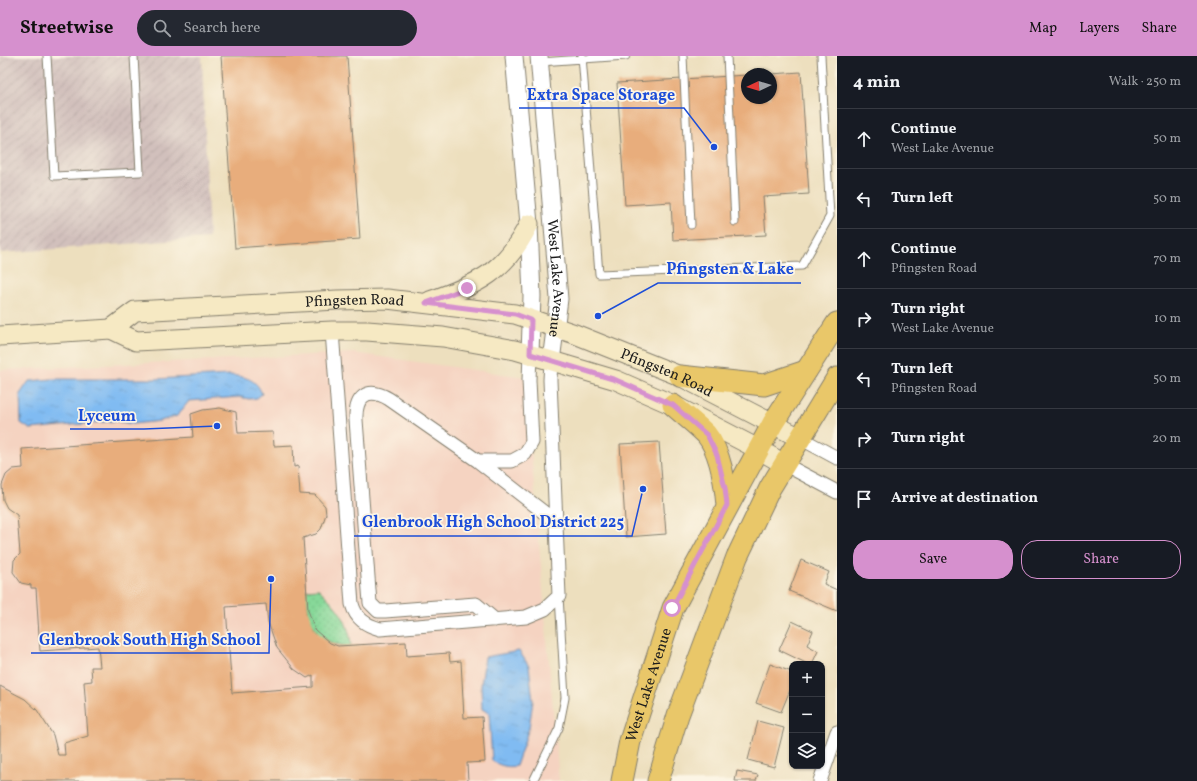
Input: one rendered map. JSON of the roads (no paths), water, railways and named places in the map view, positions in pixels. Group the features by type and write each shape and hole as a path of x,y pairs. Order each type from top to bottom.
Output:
{"main road":[{"path":"426,303 467,288 491,273 510,256 529,224"},
{"name":"Pfingsten Road","path":"111,329 135,311 337,300 387,299 515,314 680,376 800,438"},
{"name":"West Lake Avenue","path":"622,781 630,741 672,608 773,423 837,323"},
{"name":"Pfingsten Road","path":"0,336 111,329 136,341 332,331 366,331 444,337 515,350 616,380 673,405 784,464"},
{"path":"680,376 764,385 806,371"},
{"path":"658,781 696,664 737,557 770,488 837,378"},
{"path":"673,405 707,435 717,455 725,488 727,505"}],"street":[{"name":"West Lake Avenue","path":"514,56 529,224 532,296 530,354"},
{"name":"West Lake Avenue","path":"540,59 559,299 550,380 559,596"},
{"path":"332,331 352,604 355,614 370,626 390,629 495,620 536,615 559,596"},
{"path":"478,461 512,461 525,454 532,442 529,380 530,354"},
{"path":"495,620 476,604 378,611 370,603 356,420 356,408 360,399 366,394 381,394 478,461 555,521"},
{"name":"Pfingsten Road","path":"800,438 837,458"},
{"name":"Pfingsten Road","path":"784,464 837,492"},
{"path":"820,781 837,732"}],"lane":[{"path":"47,56 54,176 140,172 134,56"},
{"path":"540,59 626,56"},
{"path":"683,56 692,225"},
{"path":"727,56 735,222"},
{"path":"582,58 599,274 802,266 830,216 821,56"},
{"path":"533,781 559,728 565,698 559,596"}],"water":[{"path":"230,375 253,381 260,389 262,394 257,398 249,399 239,397 189,401 177,416 160,421 133,424 114,421 30,429 21,423 20,394 29,381 52,379 155,379"},
{"path":"519,651 529,666 533,701 529,728 516,766 513,767 500,765 492,761 489,713 482,709 481,686 485,657"}],"place":[{"name":"Extra Space Storage","path":"714,147"},
{"name":"Pfingsten & Lake","path":"598,316"},
{"name":"Lyceum","path":"217,426"},
{"name":"Glenbrook High School District 225","path":"643,489"},
{"name":"Glenbrook South High School","path":"271,579"}]}
